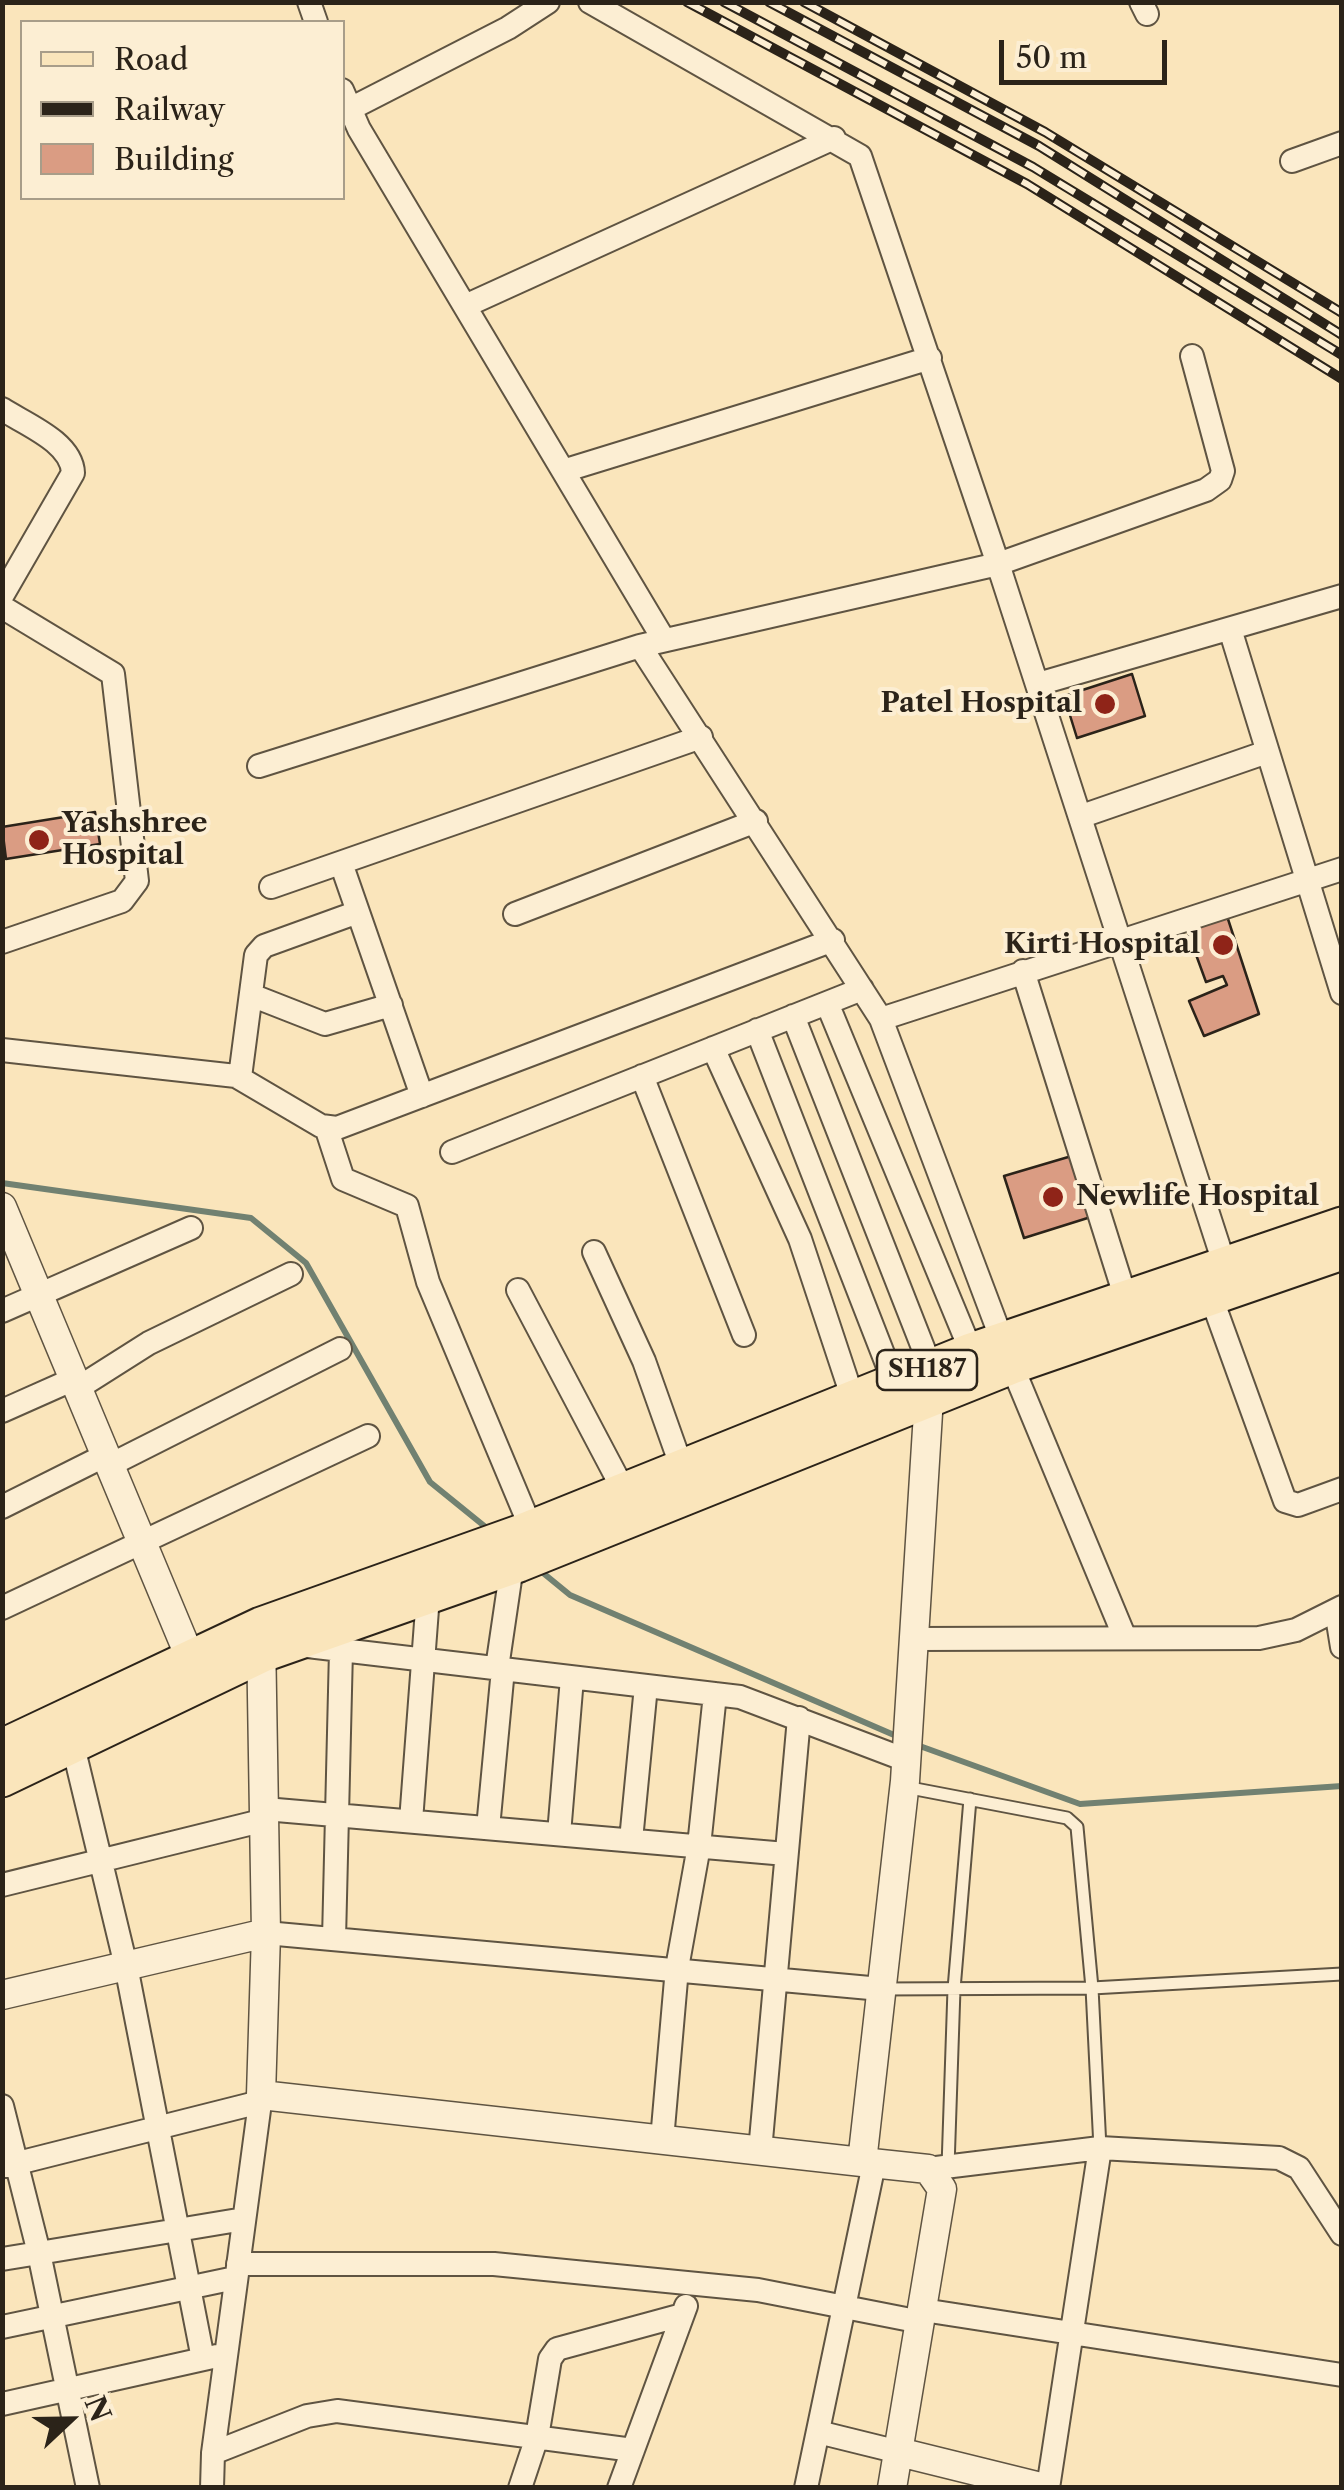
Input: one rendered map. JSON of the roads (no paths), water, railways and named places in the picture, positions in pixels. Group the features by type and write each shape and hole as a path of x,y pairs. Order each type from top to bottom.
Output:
{"main road":[{"name":"SH187","path":"995,1352 1217,1278 1342,1224"},
{"name":"SH187","path":"2,1779 272,1641 520,1547 930,1383 1125,1296 1342,1252"},
{"name":"SH187","path":"2,1747 189,1655 272,1641 428,1596 624,1491 894,1382 930,1383"}],"street":[{"path":"548,2 508,28 346,99 562,470 700,737 880,1019 995,1352"},
{"path":"590,2 852,148 866,164 1122,937 1217,1278 1285,1500 1298,1506 1342,1489"},
{"path":"465,306 834,138"},
{"path":"1292,161 1342,143"},
{"path":"260,766 652,643 998,564 1206,490 1220,480 1223,471 1192,356"},
{"path":"562,470 930,358"},
{"path":"2,409 65,450 73,472 2,596"},
{"path":"1038,684 1342,596"},
{"path":"2,607 113,674 137,881 122,901 2,942"},
{"path":"1230,628 1342,993"},
{"path":"271,887 700,737"},
{"path":"1082,816 1267,752"},
{"path":"515,914 756,821"},
{"path":"341,863 422,1096"},
{"path":"880,1019 1122,937 1342,869"},
{"path":"240,1077 260,950 358,912"},
{"path":"2,1050 240,1077 326,1127 345,1126 833,940"},
{"path":"1022,971 1125,1296"},
{"path":"452,1152 862,989"},
{"path":"251,995 326,1024 391,1005"},
{"path":"827,1003 995,1352 1125,1638"},
{"path":"793,1016 930,1383 905,1773 868,2163 846,2307 806,2488"},
{"path":"757,1030 894,1382"},
{"path":"713,1048 800,1240 853,1399"},
{"path":"642,1076 744,1336"},
{"path":"326,1127 343,1179 408,1206 428,1282 520,1547 500,1669 488,1828"},
{"path":"2,1207 189,1655"},
{"path":"2,1311 191,1228"},
{"path":"594,1252 648,1372 682,1468"},
{"path":"2,1411 76,1383 291,1274"},
{"path":"518,1290 624,1491"},
{"path":"2,1507 340,1349"},
{"path":"2,1608 368,1436"},
{"path":"410,1821 428,1596"},
{"path":"914,1639 1259,1638 1296,1630 1339,1609 1342,1648"},
{"path":"212,2488 214,2357 236,2271 260,2098 272,1641 755,1701 798,1718 905,1773"},
{"path":"334,1939 340,1650"},
{"path":"558,1834 572,1678"},
{"path":"631,1840 646,1686"},
{"path":"662,2140 676,1968 699,1846 715,1694"},
{"path":"760,2151 798,1718"},
{"path":"72,1746 126,1966 190,2288 214,2357"},
{"path":"2,1885 101,1863 265,1815 338,1815 786,1854"},
{"path":"2,1996 266,1933 775,1976 882,1989"},
{"path":"10,2166 159,2130 260,2098 938,2168 1100,2148 1291,2162 1342,2234"},
{"path":"2,2106 10,2166 39,2253 88,2488"},
{"path":"818,2432 1046,2488 1100,2148"},
{"path":"892,2488 942,2190 938,2168"},
{"path":"2,2259 244,2220"},
{"path":"2,2328 190,2288 236,2271 494,2264 758,2290 846,2307 1071,2334 1342,2375"},
{"path":"619,2488 694,2284"},
{"path":"520,2488 538,2437 550,2360 557,2349 682,2315"},
{"path":"2,2404 214,2357"},
{"path":"212,2453 307,2416 337,2411 633,2450"}],"lane":[{"path":"905,1773 970,1799 1066,1818 1077,1827 1092,1988 1100,2148"},
{"path":"938,2168 970,1799"},
{"path":"882,1989 1092,1988 1342,1974"}],"waterway":[{"path":"2,1183 251,1218 306,1263 430,1482 488,1529"},
{"path":"537,1568 570,1595 901,1738"},
{"path":"917,1745 1080,1804 1342,1786"}],"railway":[{"path":"687,2 1027,184 1342,379"},
{"path":"724,2 1033,167 1342,355"},
{"path":"769,2 1039,146 1342,335"},
{"path":"804,2 1045,132 1342,313"}],"place":[{"name":"Patel Hospital","path":"1105,704"},
{"name":"Yashshree Hospital","path":"39,840"},
{"name":"Kirti Hospital","path":"1223,945"},
{"name":"Newlife Hospital","path":"1053,1197"}]}
